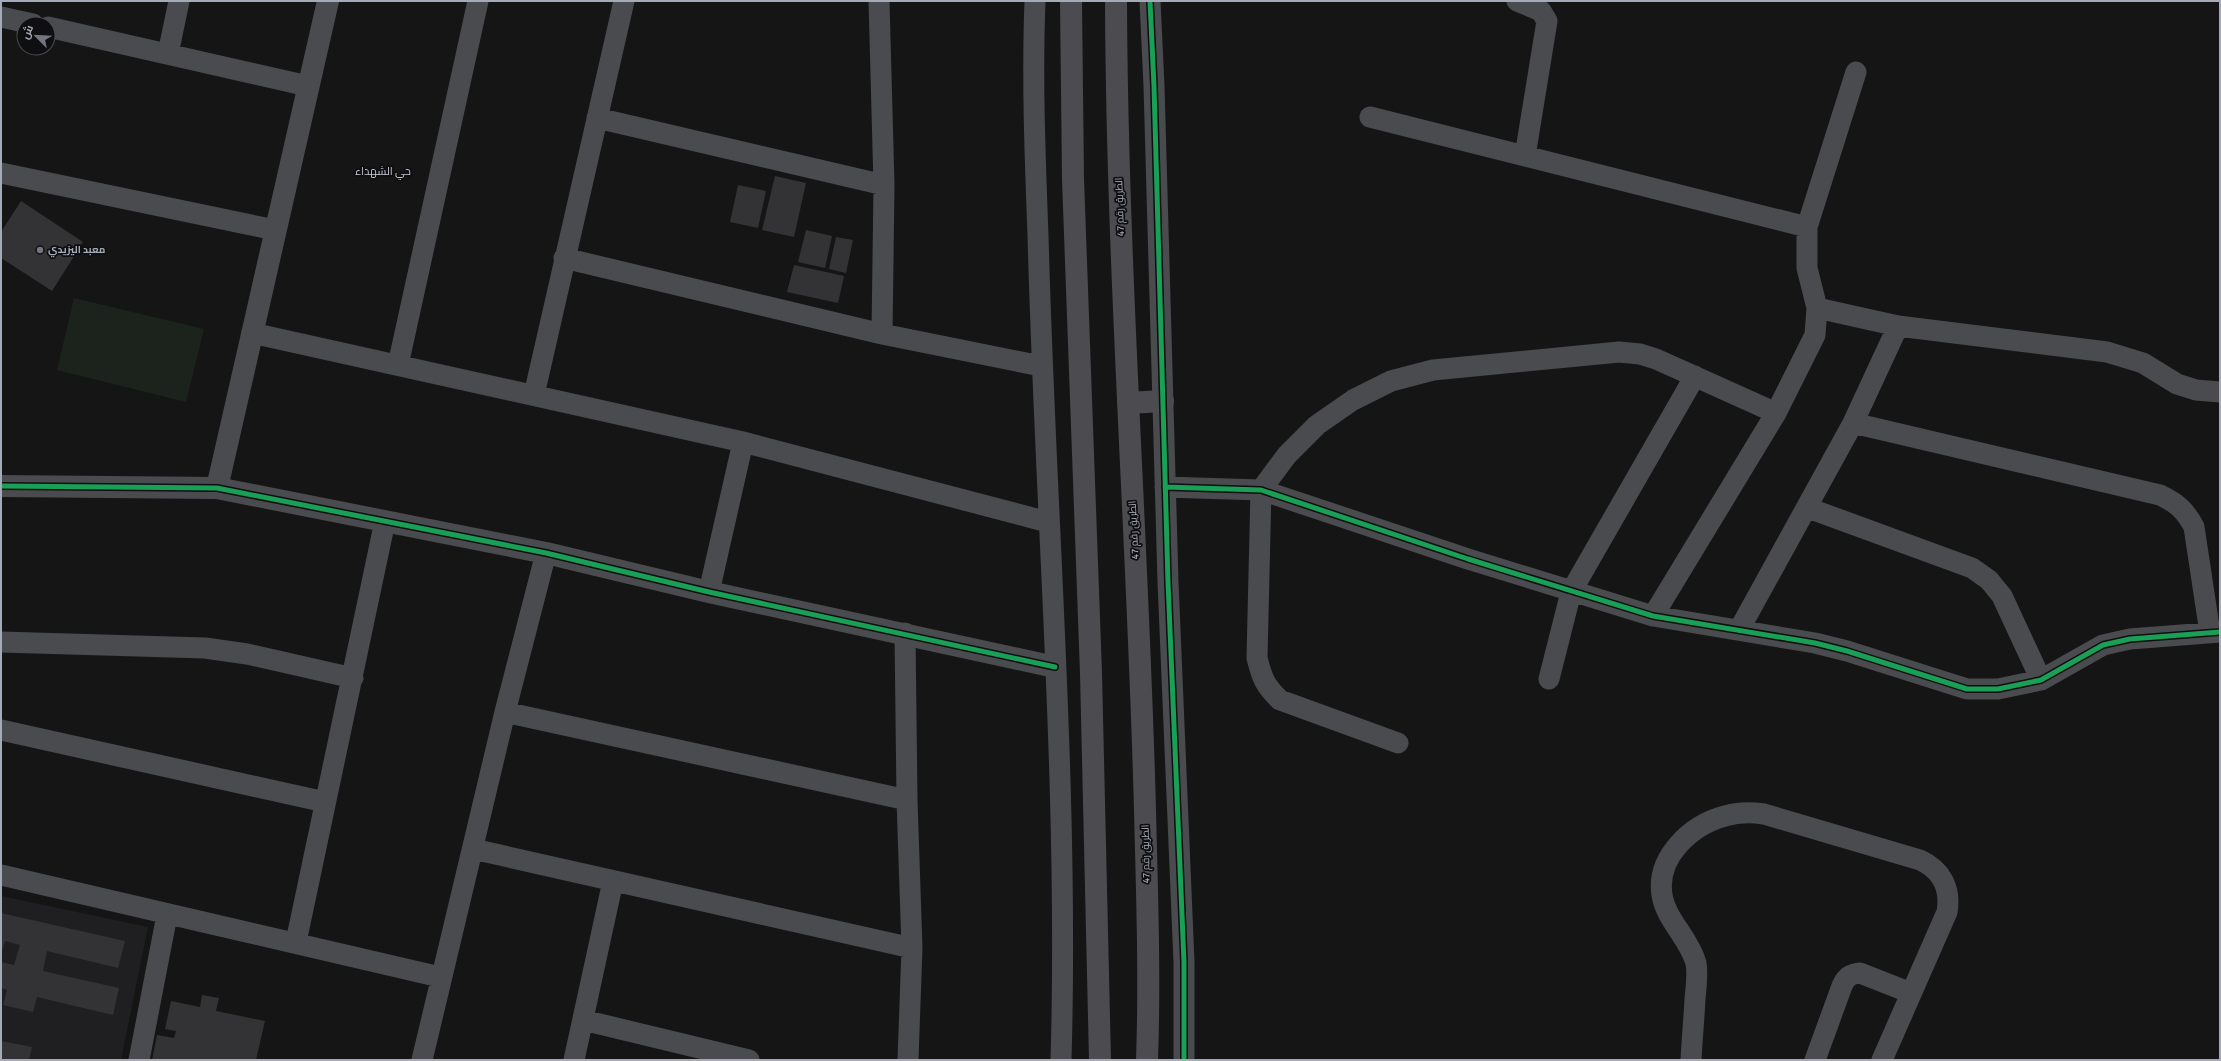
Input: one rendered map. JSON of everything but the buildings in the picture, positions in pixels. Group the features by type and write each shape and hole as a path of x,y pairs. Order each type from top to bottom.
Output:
{"highway":[{"path":"1071,1 1073,179 1091,673 1100,1060"},
{"name":"الطريق رقم 47","path":"1116,1 1119,184 1141,663 1148,917 1147,1060"},
{"path":"1128,403 1163,401"}],"street":[{"path":"168,54 179,1"},
{"path":"217,488 328,1"},
{"path":"398,365 478,1"},
{"path":"534,395 564,258 624,1"},
{"path":"879,1 884,185 882,334"},
{"path":"1035,1 1034,132 1041,366 1062,816 1061,1060"},
{"path":"1150,1 1165,487 1184,962 1184,1060"},
{"path":"1518,1 1541,12 1547,21 1525,156"},
{"path":"1,17 16,20"},
{"path":"56,29 308,86"},
{"path":"1653,616 1776,413 1815,335 1817,308 1807,268 1807,228 1856,72"},
{"path":"597,118 884,185"},
{"path":"1370,118 1807,228"},
{"path":"1,173 275,230"},
{"path":"564,258 882,334 1041,366"},
{"path":"1817,308 1898,326 2107,352 2143,363 2183,386 2196,390 2220,392"},
{"path":"1740,630 1808,508 1853,423 1898,326"},
{"path":"252,333 743,442 1048,522"},
{"path":"1398,743 1292,706 1280,700 1267,688 1261,675 1257,658 1261,490 1287,455 1317,425 1353,400 1391,381 1433,370 1619,352 1640,354 1656,359 1776,413"},
{"path":"1549,679 1571,592 1695,376"},
{"path":"1165,487 1261,490 1571,592 1653,616 1740,630 1847,651 1966,688 1998,689 2041,680 2103,645 2130,638 2215,632 2194,527 2185,511 2174,502 2160,495 1853,423"},
{"path":"709,592 743,442"},
{"path":"1,486 217,488 546,553 709,592 1055,667"},
{"path":"1808,508 1972,568 1989,580 2002,596 2041,680"},
{"path":"296,942 385,521"},
{"path":"422,1060 440,977 473,849 505,712 546,553"},
{"path":"905,634 907,800 912,948 908,1060"},
{"path":"1,642 205,648 247,654 353,678"},
{"path":"505,712 907,800"},
{"path":"1,730 325,802"},
{"path":"1691,1060 1696,963 1687,942 1665,905 1661,883 1668,860 1683,840 1703,825 1726,815 1751,812 1764,814 1920,860 1935,869 1941,876 1948,893 1947,912 1882,1060"},
{"path":"473,849 613,882 912,948"},
{"path":"1,875 167,915 296,942 440,977"},
{"path":"574,1060 613,882"},
{"path":"139,1060 167,915"},
{"path":"1815,1060 1842,986 1846,979 1852,974 1860,973 1911,993"},
{"path":"583,1020 749,1060"}],"shaded area":[{"path":"74,298 204,329 186,402 57,370"},
{"path":"1,896 148,927 121,1060 1,1060"}],"cycle path":[{"path":"1150,1 1154,86 1168,582 1184,962 1184,1060"},
{"path":"1,486 217,488 546,553 709,592 1055,667"},
{"path":"1165,487 1261,490 1468,559 1653,616 1815,643 1847,651 1967,689 1998,689 2041,680 2103,645 2130,639 2220,632"}],"place":[{"name":"معبد اليزيدي","path":"40,250"}],"district":[{"name":"حي الشهداء","path":"383,171"}]}
